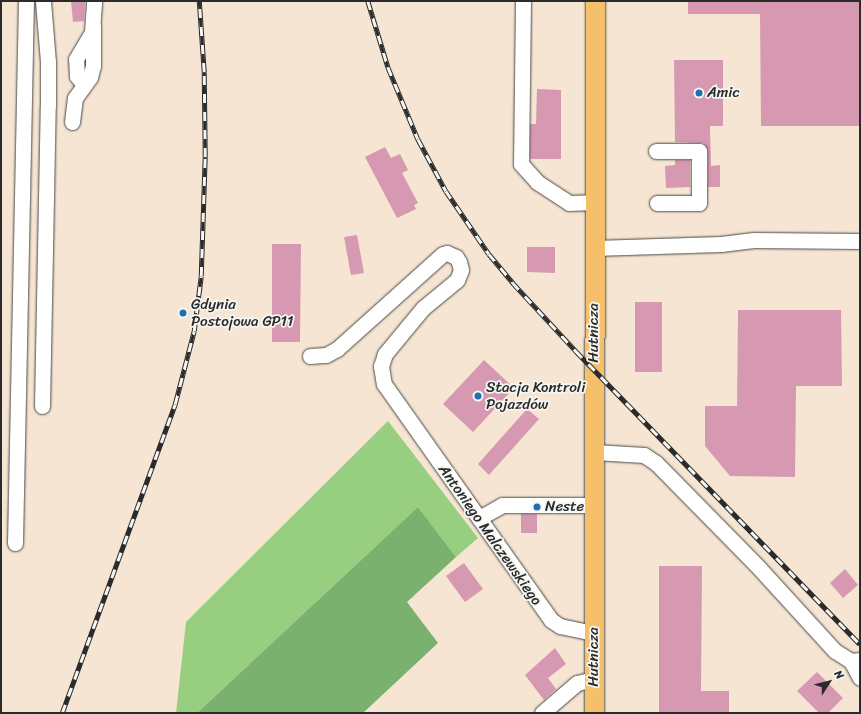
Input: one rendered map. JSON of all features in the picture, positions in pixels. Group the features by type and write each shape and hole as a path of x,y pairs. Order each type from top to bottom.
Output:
{"main road":[{"name":"Hutnicza","path":"594,713 595,1"}],"street":[{"path":"15,543 26,1"},
{"path":"42,406 48,106 48,62 43,1"},
{"path":"72,122 75,98 90,77 93,66 94,1"},
{"path":"523,1 521,164 537,182 569,203 594,202"},
{"path":"656,151 699,151 699,203 657,203"},
{"path":"594,248 721,244 754,240 860,241"},
{"name":"Antoniego Malczewskiego","path":"310,356 330,354 440,257 447,253 452,254 460,265 461,270 457,280 423,308 388,349 383,360 381,375 384,384 551,620 560,626 594,633"},
{"path":"594,452 644,455 656,463 760,569 835,651 856,660 860,678"},
{"path":"479,518 502,505 594,505"},
{"path":"546,712 577,682 594,679"}],"green space":[{"path":"388,421 478,538 456,557 418,507 197,713 176,713 186,622"},
{"path":"418,507 456,557 407,602 438,643 363,713 197,713"}],"building":[{"path":"71,1 85,1 84,21 73,22"},
{"path":"688,1 860,1 860,126 761,126 760,14 688,14"},
{"name":"Amic","path":"674,60 723,60 723,126 710,126 711,166 720,165 720,187 708,187 708,151 704,143 675,142"},
{"path":"537,89 561,90 561,159 530,159 530,124 536,124"},
{"path":"385,147 391,158 400,154 408,170 402,173 418,203 414,205 416,209 397,218 365,157"},
{"path":"675,160 690,160 690,187 666,188 665,166 675,165"},
{"path":"357,235 364,273 351,275 344,237"},
{"path":"272,244 301,244 300,342 272,342"},
{"path":"527,247 555,247 555,273 527,272"},
{"path":"635,302 662,302 662,372 635,372"},
{"path":"738,310 841,310 842,386 796,386 795,477 730,476 705,446 705,406 737,406"},
{"name":"Stacja Kontroli Pojazdów","path":"484,360 514,388 473,432 443,404"},
{"path":"527,409 539,419 489,475 478,464"},
{"path":"521,514 537,514 537,533 521,533"},
{"path":"464,563 483,589 465,602 446,576"},
{"path":"659,566 702,566 701,691 729,691 729,713 659,713"},
{"path":"845,569 858,585 843,598 830,583"},
{"path":"555,648 566,664 548,678 556,689 544,700 525,675"},
{"path":"817,672 843,698 828,713 819,713 797,691"}],"railway":[{"path":"62,713 175,404 194,331 201,276 205,157 204,72 199,1"},
{"path":"368,1 388,67 418,139 446,191 489,254 513,283 576,351 860,644"}],"place":[{"name":"Amic","path":"699,93"},
{"name":"Gdynia Postojowa GP11","path":"183,313"},
{"name":"Stacja Kontroli Pojazdów","path":"478,396"},
{"name":"Neste","path":"537,507"}]}
